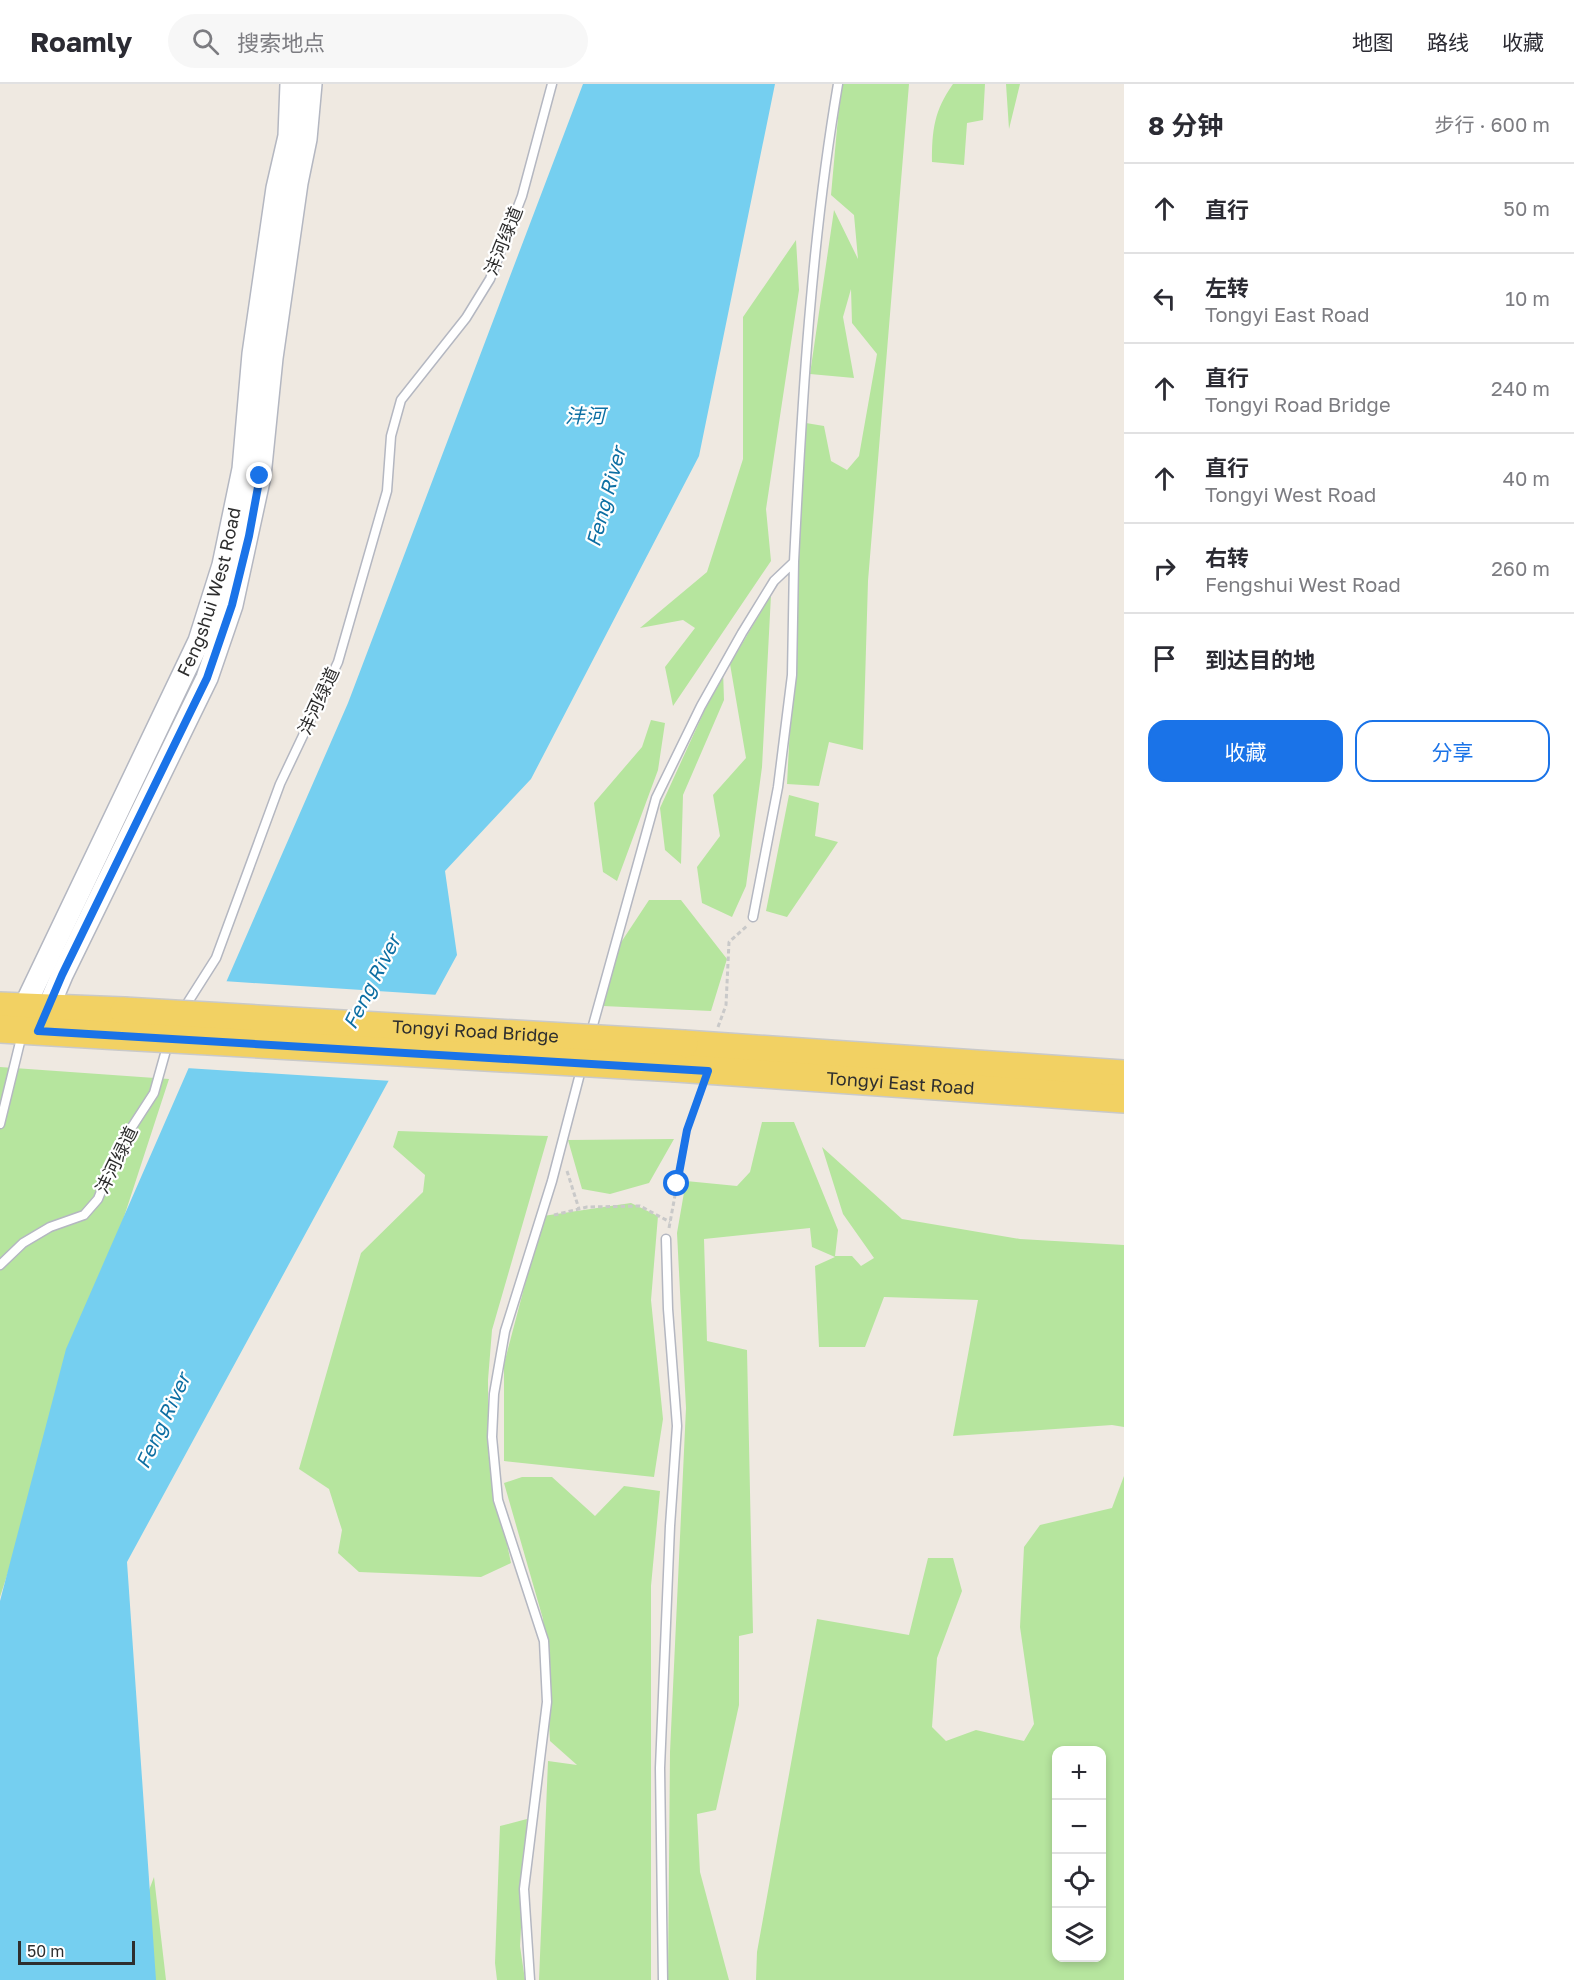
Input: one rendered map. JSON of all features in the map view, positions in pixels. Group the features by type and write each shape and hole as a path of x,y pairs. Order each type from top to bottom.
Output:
{"main road":[{"name":"Tongyi Road Bridge","path":"21,1020 680,1056"},
{"name":"Tongyi East Road","path":"680,1056 1124,1074"},
{"name":"Tongyi East Road","path":"710,1058 1124,1099"}],"street":[{"name":"Fengshui West Road","path":"21,1020 199,641 223,565 243,469 253,354 277,188 289,136 291,84"},
{"name":"Fengshui West Road","path":"21,1020 207,678 232,605 249,536 260,476 272,358 297,183 306,140 311,84"}],"lane":[{"name":"沣河绿道","path":"0,1265 32,1237 50,1227 84,1215 98,1199 119,1147 154,1093 174,1024 216,957 280,784 338,662 387,491 391,436 401,400 466,318 490,279 522,196 552,84"},
{"path":"753,917 778,787 792,675 794,562 803,387 828,146 838,84"},
{"path":"588,1047 656,798 701,706 742,633 774,581 794,562"},
{"path":"0,1124 21,1020"},
{"path":"530,1980 524,1889 547,1702 544,1641 498,1500 492,1437 494,1394 505,1330 540,1219 585,1058"},
{"path":"663,1980 660,1768 670,1526 677,1426 668,1309 666,1239"}],"path":[{"path":"666,1239 687,1130 726,1005 729,942 753,917"},
{"path":"560,1150 579,1209"},
{"path":"540,1219 579,1209 640,1206 670,1222"}],"green space":[{"path":"841,84 909,84 868,581 863,750 829,742 819,786 787,784 806,423 824,426 831,461 847,470 859,456 877,354 852,323 851,289 843,317 854,378 810,374 834,210 858,259 854,215 831,195"},
{"path":"953,84 985,84 983,120 967,123 964,165 932,162 935,121"},
{"path":"1006,84 1020,84 1009,129"},
{"path":"796,240 799,290 766,509 771,561 673,706 665,667 695,628 683,620 640,628 707,572 743,459 743,317"},
{"path":"771,595 762,767 746,886 732,917 702,903 697,867 720,836 713,795 746,758 730,664"},
{"path":"723,670 724,700 683,795 681,864 665,850 660,808"},
{"path":"651,720 665,723 658,770 617,881 603,872 594,803 642,747"},
{"path":"789,795 819,803 815,836 838,842 787,917 766,911"},
{"path":"649,900 681,900 727,959 711,1011 603,1006 614,953"},
{"path":"0,1067 169,1079 0,1597"},
{"path":"762,1122 794,1122 838,1230 835,1256 852,1256 861,1266 874,1258 843,1214 822,1147 902,1219 1020,1239 1124,1245 1124,1427 1112,1425 953,1436 978,1300 884,1297 865,1347 819,1347 815,1266 835,1257 812,1247 810,1228 704,1239 707,1341 747,1350 753,1633 739,1636 739,1705 716,1810 697,1814 700,1872 729,1980 668,1980 670,1752 686,1408 677,1233 686,1181 737,1186 750,1172"},
{"path":"398,1131 548,1136 492,1330 488,1380 488,1452 511,1563 481,1577 359,1572 338,1553 342,1530 329,1489 299,1469 361,1253 423,1192 425,1175 393,1147"},
{"path":"674,1139 649,1183 610,1194 582,1189 568,1140"},
{"path":"631,1203 658,1216 651,1300 663,1419 654,1477 504,1461 504,1364 543,1216"},
{"path":"1124,1476 1124,1980 756,1980 757,1952 817,1619 909,1635 928,1558 953,1558 962,1591 937,1658 932,1727 946,1741 976,1730 1024,1741 1034,1724 1020,1627 1024,1547 1040,1525 1112,1508"},
{"path":"522,1477 552,1477 595,1516 624,1486 660,1491 651,1586 651,1980 539,1980 548,1761 577,1765 550,1741 543,1619 504,1483"},
{"path":"527,1819 520,1946 525,1980 497,1980 495,1963 500,1826"},
{"path":"154,1877 166,1980 115,1980"}],"water":[{"name":"沣河","path":"583,84 775,84 699,456 531,779 445,871 457,955 127,1562 156,1980 0,1980 0,1601 66,1349 348,703"}],"pier":[{"path":"223,981 439,995 392,1081 186,1068"}],"route":[{"path":"260,476 249,536 232,605 207,678 62,975 38,1031 708,1071 687,1130 677,1184"}],"water label":[{"name":"Feng River","path":"606,497"},
{"name":"Feng River","path":"372,982"},
{"name":"Feng River","path":"163,1421"}]}
